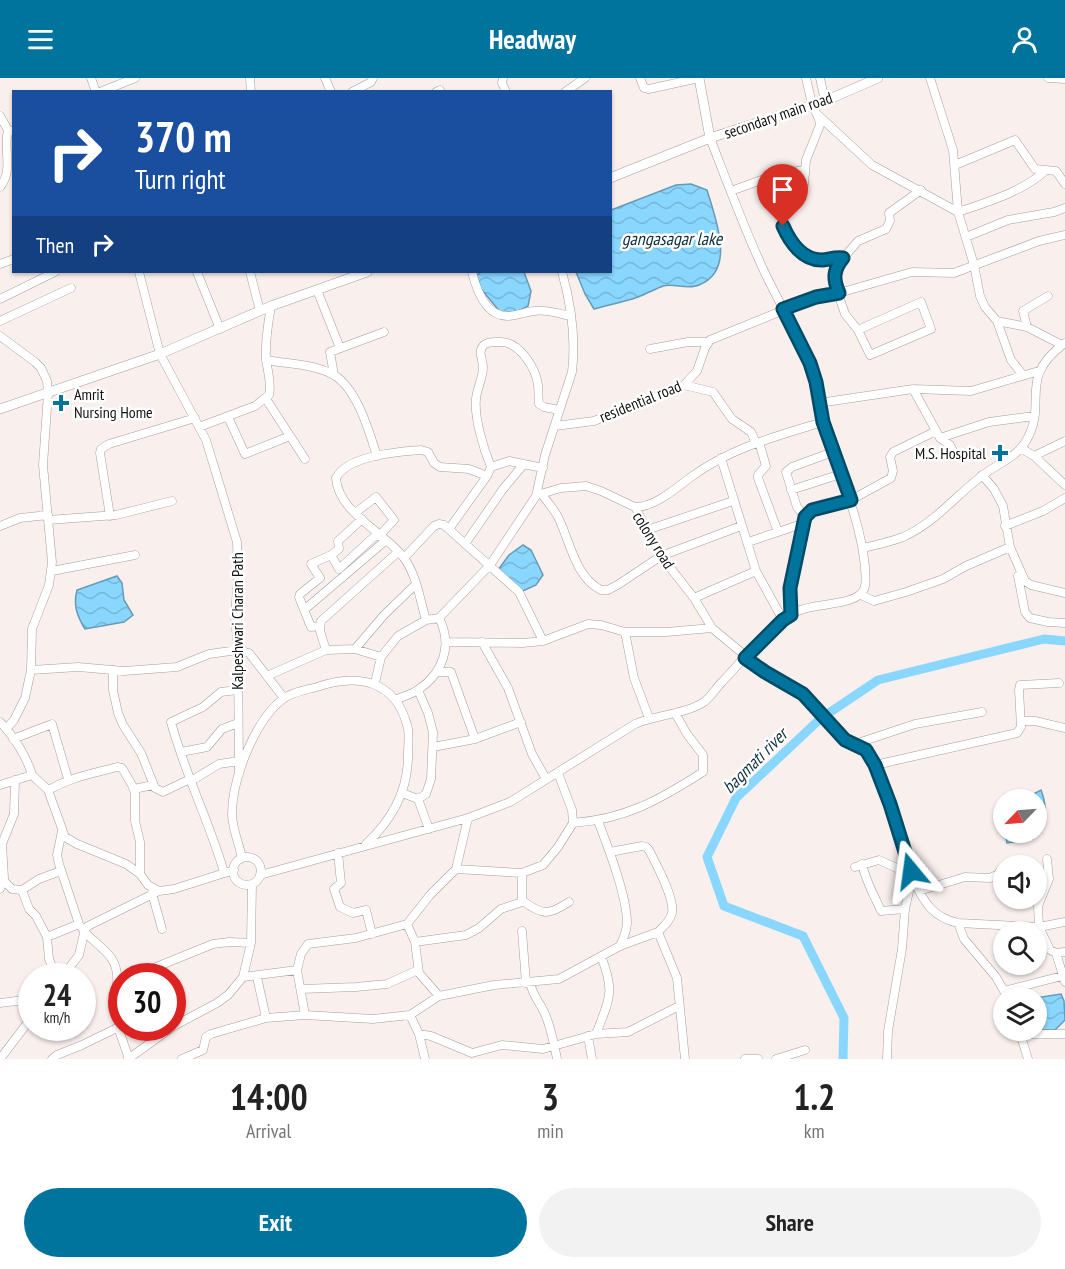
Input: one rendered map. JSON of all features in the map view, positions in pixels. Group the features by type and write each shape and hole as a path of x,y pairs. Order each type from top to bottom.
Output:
{"main road":[{"path":"699,78 710,138"},
{"name":"secondary main road","path":"612,177 710,138 825,101 878,78"},
{"path":"0,408 160,354 271,306 317,290 349,274"}],"street":[{"path":"103,90 135,78"},
{"path":"356,90 371,82 373,78"},
{"path":"568,90 585,78"},
{"path":"640,78 644,88 649,89 699,78"},
{"path":"806,78 820,125 810,149 801,190 782,213 783,226 794,246 806,254 821,260 843,258"},
{"path":"820,78 825,101"},
{"path":"930,78 953,150 958,212 975,265 982,301 997,321 1011,360 1023,375"},
{"path":"1048,78 1065,79"},
{"path":"818,115 872,165 958,212"},
{"path":"0,187 8,170 5,125"},
{"path":"186,1020 228,995 243,977 251,944 252,884 260,875 468,818 510,802 635,724 704,702 783,620 791,615 810,606 848,601 861,595 866,585 863,548 851,500 823,422 810,363 759,260 710,138"},
{"path":"955,165 1013,140 1032,167 1038,170 1056,171 1065,184"},
{"path":"731,191 778,174 805,170"},
{"path":"958,212 1007,193 1045,171"},
{"path":"858,330 921,302 931,329 870,355 858,330 845,314 834,282 834,274 843,258 858,241 886,229 890,221 888,213 921,190"},
{"path":"966,237 1008,220 1064,210"},
{"path":"650,349 688,342 708,342 816,297 839,293 912,272 954,273 1039,241 1065,235"},
{"path":"0,299 53,273"},
{"name":"Kalpeshwari Charan Path","path":"139,273 160,354 199,427 215,469 237,542 238,574 235,617 238,650 238,774"},
{"path":"197,273 220,329"},
{"path":"250,273 260,311"},
{"path":"472,273 480,296 486,305 499,315 512,316 540,311 571,316"},
{"path":"375,683 381,657 398,636 426,620 440,618 490,565 539,495 545,455 572,372 574,346 571,316 562,273"},
{"path":"0,321 71,288"},
{"path":"317,290 339,348"},
{"path":"1027,327 1023,310 1048,296"},
{"path":"199,427 255,406 266,399 271,389 266,360 266,341 271,306"},
{"path":"863,548 895,540 918,529 950,505 982,475 1021,448 1030,433 1039,371 1048,358 1064,344 1027,327 997,321"},
{"path":"334,375 329,354 339,348 384,332"},
{"path":"0,336 41,368 47,381 43,465 52,571 32,629 31,670 25,699 7,729"},
{"path":"449,529 491,467 476,407 483,369 480,353 484,345 490,342 506,342 520,351 535,373 538,383 538,404 558,410"},
{"name":"residential road","path":"555,426 594,421 684,385 697,371 708,342"},
{"path":"266,360 318,369 334,375 346,387 359,408 377,456"},
{"path":"819,404 913,389 971,391 1039,371"},
{"path":"684,385 713,392 732,419 751,432 766,466 758,478 777,532"},
{"path":"913,389 938,435 950,445 955,455"},
{"path":"266,399 304,459"},
{"path":"791,615 790,588 804,520 812,510 851,500 891,478 893,471 890,457 893,452 938,435 989,422 1034,416"},
{"path":"228,417 245,454 290,436"},
{"path":"110,516 101,449 110,444 195,418"},
{"path":"635,507 652,503 721,458 757,443 823,422"},
{"path":"1034,456 1065,441"},
{"path":"1021,448 1034,456 1065,485"},
{"path":"426,620 416,584 401,555 358,516 339,491 336,478 349,465 377,456 421,450 428,452 435,464 440,466 469,469 487,476"},
{"path":"804,520 798,510 786,474 788,470 833,452"},
{"path":"721,458 756,572 783,620"},
{"path":"491,467 509,461 543,468"},
{"path":"465,544 503,489 524,464"},
{"path":"791,490 841,474"},
{"path":"982,475 1001,502 1008,548 1028,615 1035,620 1065,622"},
{"name":"colony road","path":"539,495 561,488 586,486 635,507 661,556 694,598 712,628 745,658 803,694 845,740 855,744"},
{"path":"539,495 558,516 573,558 597,589 604,591 661,556 741,526"},
{"path":"304,610 380,537 394,520 376,497 338,541 339,549 311,564 320,578 300,594 304,610 311,627 320,626"},
{"path":"1005,526 1065,498"},
{"path":"0,526 20,518 110,516 172,501"},
{"path":"647,530 733,501"},
{"path":"748,542 804,520"},
{"path":"326,650 320,626 324,617 434,526 442,524 519,592 543,640"},
{"path":"331,555 339,569 380,537"},
{"path":"1008,548 1028,584 1065,593"},
{"path":"861,595 874,601 906,592 943,579 966,566 1008,548"},
{"path":"52,571 135,555"},
{"path":"694,598 756,572"},
{"path":"355,649 384,615 416,584"},
{"path":"397,699 418,690 438,672 446,651 446,630 440,618"},
{"path":"446,642 523,643 543,640 588,624 602,625 625,632 666,632 712,628"},
{"path":"625,632 636,684 649,718"},
{"path":"482,642 500,670 532,754 546,779"},
{"path":"267,676 326,650 355,649 381,657"},
{"path":"31,670 78,667 113,670 177,667 209,654 238,650 249,653 284,698"},
{"path":"113,670 113,690 118,713 141,753 157,790 163,792 219,764 239,761"},
{"path":"438,672 451,672 475,739"},
{"path":"242,858 231,814 238,774 266,716 284,698 324,684 363,680 375,683 397,699 408,726 408,771 398,804 381,830 363,846"},
{"path":"875,765 1017,732 1021,729 1020,685 1059,684"},
{"path":"224,872 171,721 203,707 220,692 237,690"},
{"path":"418,690 433,732 431,779 426,794 418,799"},
{"path":"855,744 915,724 982,712"},
{"path":"573,823 598,821 641,808 669,794 703,772 703,755 675,713"},
{"path":"1021,721 1044,722 1065,728"},
{"path":"0,722 7,729 29,765 32,775 48,790 62,831 70,841 126,864 140,874 156,892 162,929"},
{"path":"433,747 475,739 520,722"},
{"path":"181,752 207,747 222,729 238,723"},
{"path":"13,739 52,724 68,779"},
{"path":"855,744 866,750 875,765 894,815 912,876 919,891 936,915 945,921 993,925"},
{"path":"48,790 68,779 86,773 120,767 124,770 134,789 135,821 140,842 140,874"},
{"path":"456,868 522,873 543,865 573,823 572,810 558,773"},
{"path":"0,785 32,775"},
{"path":"15,780 14,814 2,843 5,870 2,885 22,890 39,879 61,871"},
{"path":"134,789 153,785"},
{"path":"402,793 418,799 429,829"},
{"path":"305,1015 297,970 301,954 308,944 343,941 407,924 456,868 468,818"},
{"path":"598,821 610,852 627,921 620,946"},
{"path":"62,831 57,855 79,924 84,933 115,963"},
{"path":"182,1059 203,1050 207,1035 266,1018 305,1015 373,1019 410,1015 439,996 494,985 559,979 620,946 658,932 673,911 666,887 649,850 642,846 610,852"},
{"path":"338,853 341,883 334,889 340,907 352,913 366,910 372,934"},
{"path":"252,884 241,883 235,877 236,863 242,858 250,857 261,867 260,875"},
{"path":"1047,859 1049,879 1047,884"},
{"path":"905,909 881,911 858,865 882,860 912,876"},
{"path":"73,963 79,955 84,933 92,923 156,892 174,890 234,870"},
{"path":"522,873 523,901"},
{"path":"887,1059 888,1031 902,949 905,909 912,876"},
{"path":"919,891 965,877 993,877"},
{"path":"22,890 29,909 36,916 47,937 51,963"},
{"path":"523,901 536,910 546,912 569,902"},
{"path":"415,942 466,935 479,928 501,909 523,901"},
{"path":"1047,927 1065,922"},
{"path":"958,923 964,939 1002,987"},
{"path":"47,937 79,924"},
{"path":"407,924 415,942 418,970 439,996"},
{"path":"522,932 528,982 544,1012 557,1059"},
{"path":"658,932 677,978 685,1059"},
{"path":"166,963 213,944 229,942 251,944"},
{"path":"1033,987 1064,979 1056,953 1047,944"},
{"path":"1056,953 1065,952"},
{"path":"597,1034 607,1007 610,990 610,981 601,956"},
{"path":"243,977 297,970"},
{"path":"301,989 387,984 418,970"},
{"path":"257,976 266,1018"},
{"path":"0,1003 18,1001"},
{"path":"418,1034 431,1036 473,1056 502,1045 537,1049 597,1034 628,1032 679,1006"},
{"path":"410,1015 425,1059"},
{"path":"52,1059 108,1032"},
{"path":"1047,1033 1065,1034"},
{"path":"0,1059 18,1035"},
{"path":"588,1036 592,1059"},
{"path":"123,1041 128,1059 153,1041"},
{"path":"1022,1041 1028,1059"},
{"path":"776,1059 805,1050"},
{"path":"745,1059 758,1059"}],"water":[{"name":"gangasagar lake","path":"691,184 707,190 720,242 717,268 711,278 695,286 663,286 633,299 594,309 576,273 612,273 612,210 676,185"},
{"path":"480,273 524,273 531,291 528,306 517,312 501,313 477,284 476,276"},
{"path":"523,545 531,550 543,575 536,585 523,591 514,587 498,570 509,555"},
{"path":"117,576 122,583 124,600 133,615 124,622 85,629 76,610 77,590"},
{"path":"1061,994 1064,1001 1065,1020 1055,1030 1047,1030 1047,996"}],"waterway":[{"name":"bagmati river","path":"843,1059 844,1018 803,936 724,906 707,857 736,798 820,719 878,680 1044,639 1065,641"}],"place":[{"name":"Amrit Nursing Home","path":"61,403"},
{"name":"M.S. Hospital","path":"1000,453"}],"route":[{"path":"783,226 789,239 800,251 821,260 834,257 843,258 834,274 834,282 839,293 816,297 783,309 810,363 823,422 851,500 812,510 805,517 790,588 791,615 783,620 745,658 803,694 845,740 866,750 875,765 890,804 911,871"}]}
